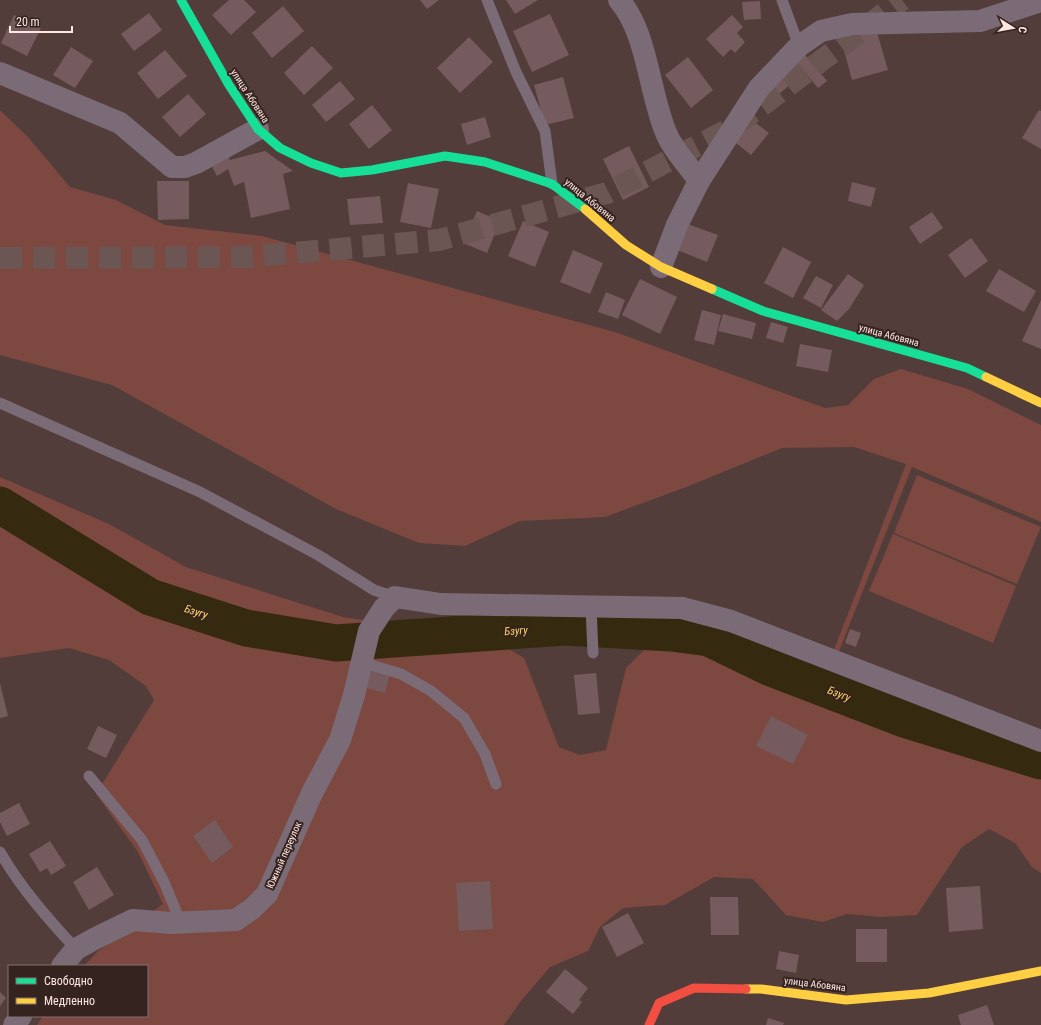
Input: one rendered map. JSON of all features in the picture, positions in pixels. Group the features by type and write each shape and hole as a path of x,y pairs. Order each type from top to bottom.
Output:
{"street":[{"name":"улица Абовяна","path":"181,0 229,85 258,129 280,148 311,163 342,174 372,170 407,162 445,156 486,162 552,184 573,198 626,245 661,266 763,311 966,368 1041,403"},
{"path":"619,0 627,9 646,60 655,100 667,136 699,181"},
{"path":"661,266 677,225 699,181 759,88 799,46 821,31 852,24 980,21 1041,1"},
{"path":"0,73 120,123 172,167 185,167 196,163 258,129"},
{"path":"395,597 441,604 591,612 682,608 731,621 1041,740"},
{"name":"Южный переулок","path":"63,965 76,949 133,920 181,923 236,920 253,908 267,894 309,800 340,740 354,695 369,631 384,608 395,597"},
{"name":"улица Абовяна","path":"649,1025 659,1003 694,988 761,989 846,1000 929,993 1041,971"},
{"path":"14,1025 20,1017"}],"lane":[{"path":"487,0 516,72 545,131 552,184"},
{"path":"782,0 799,46"},
{"path":"0,403 200,492 318,556 374,590 395,597"},
{"path":"591,612 593,653"},
{"path":"361,660 401,674 431,691 464,718 485,754 496,784"},
{"path":"89,776 142,840 164,882 181,923"},
{"path":"0,852 9,867 46,916 76,949"}],"shaded area":[{"path":"0,110 28,137 70,187 116,200 165,225 262,236 615,332 825,408 848,405 874,379 901,369 968,389 1041,425 1041,522 912,467 828,679 969,731 1041,750 1041,873 1032,867 1015,843 989,829 962,847 917,915 881,917 847,914 823,922 786,915 753,879 714,877 665,905 623,908 600,927 588,951 550,967 521,1001 504,1025 37,1025 42,1017 148,1017 148,965 85,965 98,951 163,904 138,852 96,794 154,700 146,686 109,660 69,648 0,658 0,477 109,524 186,567 343,617 494,640 524,658 559,747 580,755 606,750 626,668 650,644 696,640 823,678 906,464 854,447 782,448 689,486 605,517 520,521 465,546 419,543 336,509 112,385 0,355"},
{"path":"917,475 1041,527 1017,584 894,533"},
{"path":"893,534 1016,586 993,643 869,591"}],"building":[{"path":"229,0 244,0 256,12 231,35 212,15"},
{"path":"420,0 439,0 427,9"},
{"path":"506,0 538,0 515,14"},
{"path":"760,1 761,19 744,20 742,2"},
{"path":"283,6 304,31 272,58 252,33"},
{"path":"149,13 162,30 134,51 121,34"},
{"path":"550,14 569,55 532,72 513,31"},
{"path":"14,15 41,28 27,56 1,43"},
{"path":"732,15 743,27 737,33 745,42 735,53 731,49 723,57 706,39"},
{"path":"876,29 888,70 852,80 841,39"},
{"path":"469,37 493,62 460,93 437,68"},
{"path":"312,46 333,68 304,95 284,73"},
{"path":"71,47 93,61 75,88 53,75"},
{"path":"165,50 187,76 158,99 137,73"},
{"path":"803,52 827,81 818,88 805,72 772,100 761,87"},
{"path":"688,57 713,90 691,108 665,75"},
{"path":"563,77 574,118 545,125 534,85"},
{"path":"340,81 355,99 326,122 312,105"},
{"path":"188,94 206,114 180,137 162,117"},
{"path":"372,105 392,130 369,149 349,124"},
{"path":"1039,110 1041,111 1041,149 1022,138"},
{"path":"485,117 491,137 467,145 461,124"},
{"path":"748,117 769,133 751,155 731,139"},
{"path":"629,146 649,187 623,200 603,159"},
{"path":"265,151 293,171 283,174 290,209 251,218 244,182 234,186 228,169 217,176 210,163 226,153 230,160"},
{"path":"157,181 189,181 189,219 158,220"},
{"path":"852,182 876,188 871,207 848,201"},
{"path":"408,183 439,189 431,228 400,222"},
{"path":"380,196 383,223 350,225 347,199"},
{"path":"477,211 500,221 487,253 463,243"},
{"path":"932,212 943,228 920,244 909,227"},
{"path":"523,221 549,232 535,267 508,256"},
{"path":"685,223 718,235 707,262 675,249"},
{"path":"971,238 988,261 965,278 948,255"},
{"path":"783,247 811,262 793,298 764,283"},
{"path":"573,250 603,263 590,294 560,282"},
{"path":"999,269 1036,291 1024,312 986,291"},
{"path":"848,274 864,285 849,309 837,321 821,310"},
{"path":"816,276 833,285 821,308 803,298"},
{"path":"640,279 677,297 660,334 622,315"},
{"path":"606,292 625,300 618,319 598,312"},
{"path":"1041,300 1041,349 1022,341"},
{"path":"702,310 721,315 714,345 694,340"},
{"path":"723,314 756,323 752,339 718,331"},
{"path":"771,322 788,327 783,343 766,338"},
{"path":"800,344 832,350 828,372 796,366"},
{"path":"850,629 861,633 856,647 845,643"},
{"path":"371,668 390,673 385,693 366,688"},
{"path":"596,673 600,713 578,715 574,675"},
{"path":"0,683 8,716 0,718"},
{"path":"771,716 808,735 793,764 756,746"},
{"path":"98,726 117,735 106,758 87,749"},
{"path":"19,803 30,824 7,836 0,822 0,813"},
{"path":"215,820 233,847 212,863 193,836"},
{"path":"50,841 66,866 51,875 47,868 40,872 29,854"},
{"path":"97,867 114,895 89,910 73,882"},
{"path":"490,881 493,929 459,931 456,883"},
{"path":"980,886 983,929 949,932 946,888"},
{"path":"710,897 738,897 739,935 711,935"},
{"path":"628,913 644,943 617,957 602,927"},
{"path":"856,929 887,929 887,962 856,962"},
{"path":"779,951 799,955 796,973 776,969"},
{"path":"565,969 588,988 579,1000 582,1002 573,1014 546,992"},
{"path":"0,992 6,998 0,1006"},
{"path":"987,1005 994,1025 961,1025 958,1015"},
{"path":"768,1018 784,1023 783,1025 766,1025"}],"waterway":[{"name":"Бзугу","path":"0,505 150,597 246,628 336,643 565,627 671,633 709,638 771,668 904,719 1041,761"}],"tunnel":[{"path":"0,258 247,257 439,240 607,193 733,127 902,0"}],"traffic: fast":[{"path":"181,0 229,85 258,129 280,148 311,163 341,173 372,170 445,156 485,162 552,184 585,209"},
{"path":"712,289 763,311 967,368 986,377"}],"traffic: slow":[{"path":"585,209 626,245 661,267 712,289"},
{"path":"986,377 1041,403"},
{"path":"746,989 761,989 846,1000 929,993 1041,971"}],"traffic: jam":[{"path":"649,1025 659,1003 694,988 746,989"}]}
